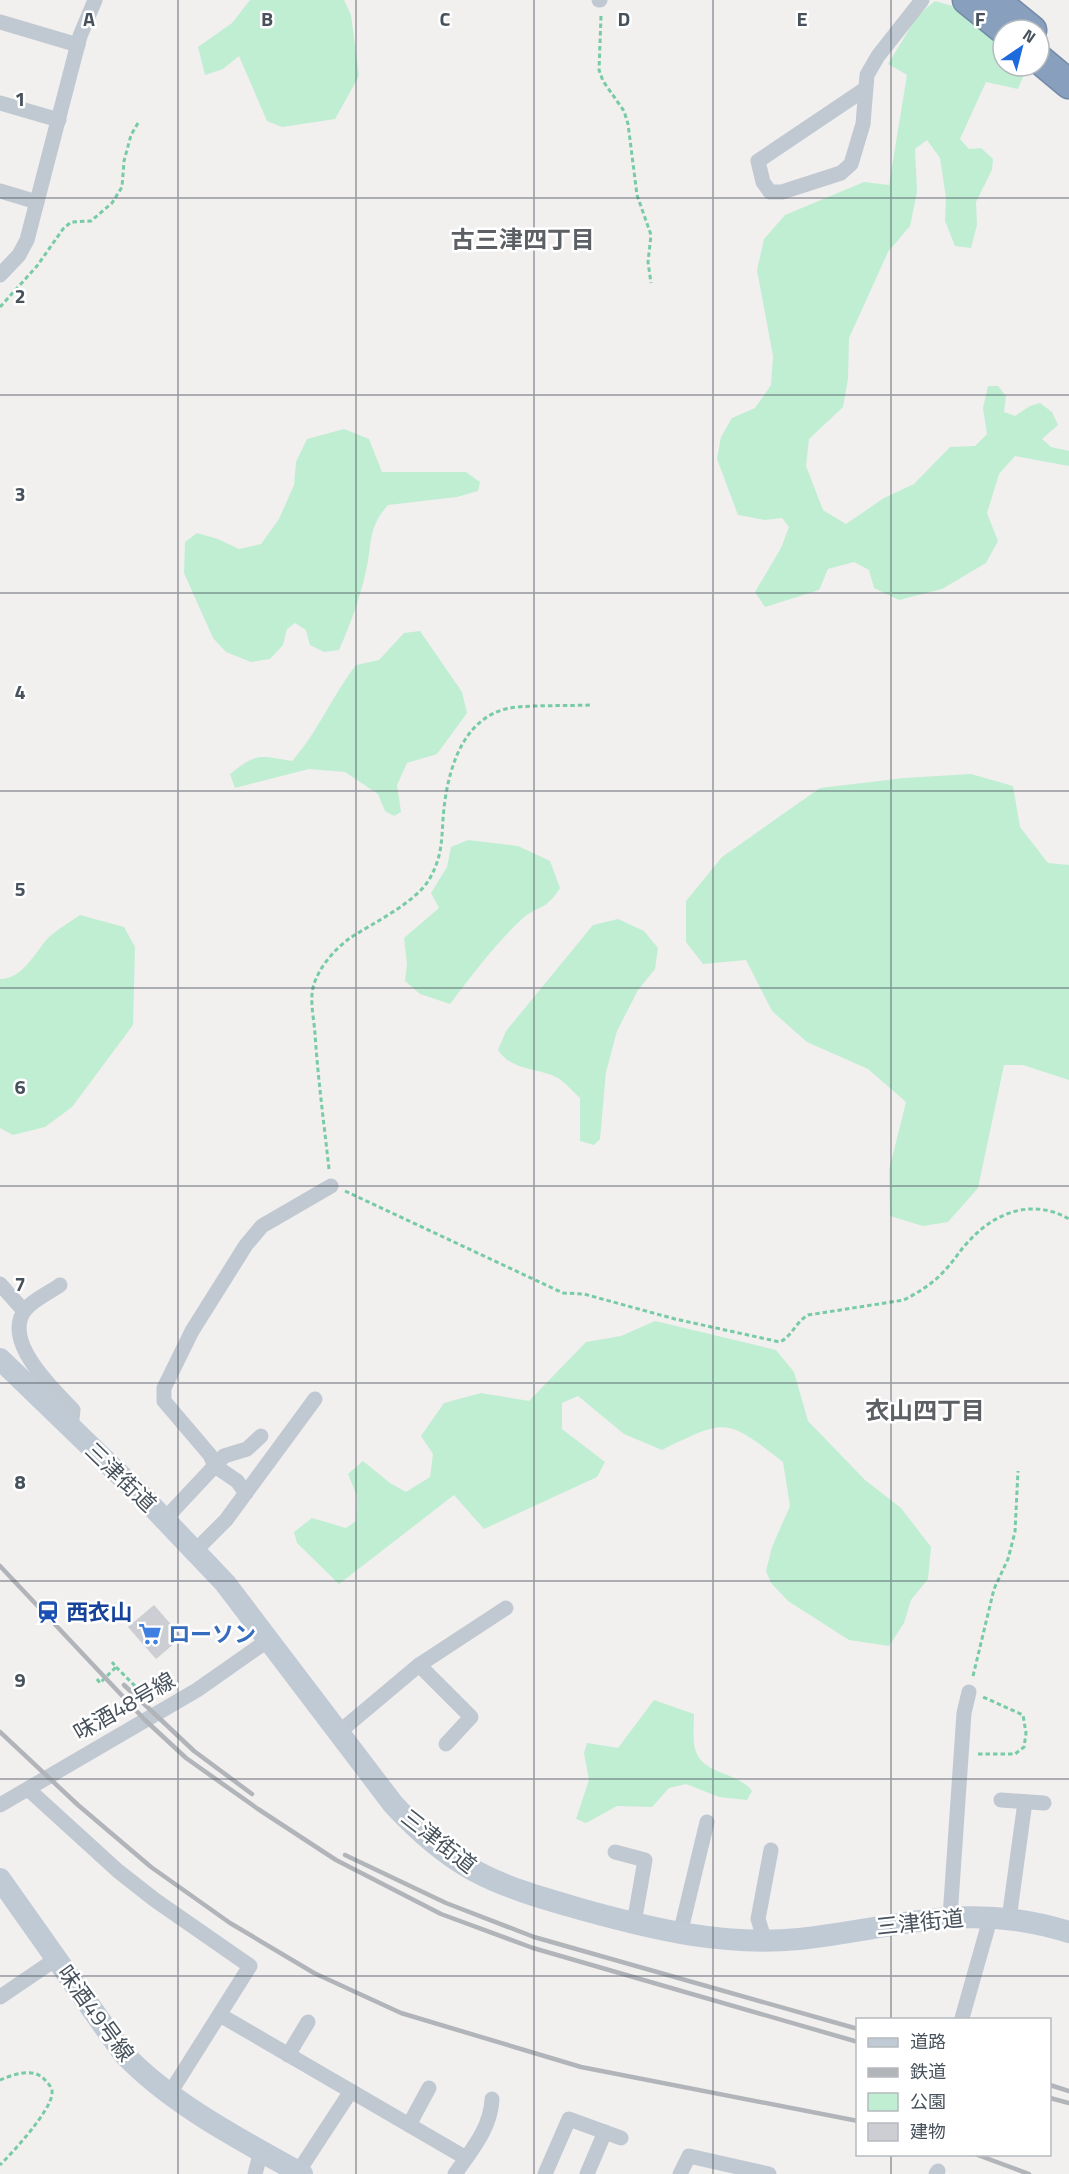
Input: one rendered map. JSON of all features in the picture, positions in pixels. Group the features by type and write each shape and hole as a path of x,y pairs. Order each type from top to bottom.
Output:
{"highway":[{"path":"967,0 991,19"},
{"path":"995,0 1017,18"},
{"path":"1051,46 1069,61"},
{"path":"1051,69 1069,84"}],"street":[{"path":"0,275 19,255 27,240 78,45 95,0"},
{"path":"865,89 758,161 764,182 770,192 782,192 841,173 851,164 863,124 867,75 878,56 922,0"},
{"path":"0,22 78,45"},
{"path":"0,104 58,120"},
{"path":"0,191 37,202"},
{"path":"246,1493 237,1481 215,1466 210,1455 164,1401 164,1388 192,1332 246,1245 262,1226 332,1186"},
{"path":"0,1284 24,1311"},
{"path":"60,1285 24,1311 18,1327 22,1346 55,1391 73,1410 71,1428"},
{"name":"三津街道","path":"0,1359 165,1519 225,1583 393,1804 416,1829 471,1869 529,1895 680,1934 732,1941 765,1941 950,1917 1000,1918 1069,1932"},
{"path":"195,1551 226,1520 315,1399"},
{"path":"165,1519 224,1456 247,1449 261,1436"},
{"path":"338,1733 419,1665 506,1608"},
{"name":"味酒48号線","path":"0,1805 197,1690 267,1641"},
{"path":"419,1665 471,1717 446,1744"},
{"path":"950,1917 964,1713 969,1692"},
{"path":"28,1789 118,1871 155,1900 250,1965 170,2093"},
{"path":"1001,1800 1044,1803"},
{"path":"962,2018 1000,1918 1024,1802"},
{"path":"680,1934 707,1822"},
{"path":"765,1941 758,1919 771,1850"},
{"path":"615,1852 645,1860 634,1923"},
{"name":"味酒49号線","path":"1,1885 123,2053 140,2072 261,2151 300,2173"},
{"path":"0,1997 56,1959"},
{"path":"220,2015 466,2158"},
{"path":"288,2055 308,2022"},
{"path":"409,2125 429,2088"},
{"path":"300,2173 351,2091"},
{"path":"455,2174 491,2114 492,2099"},
{"path":"545,2174 569,2119 621,2138"},
{"path":"587,2174 605,2133"},
{"path":"255,2174 261,2151"},
{"path":"680,2174 688,2156 769,2174"}],"path":[{"path":"600,0 599,70 603,81 624,111 628,124 637,195 651,235 648,262 651,283"},
{"path":"0,307 37,266 70,222 91,221 112,203 122,187 124,161 131,135 138,123"},
{"path":"590,705 515,707 490,714 472,730 459,749 448,774 442,819 443,848 428,882 408,900 340,945 323,967 314,985 312,1003 319,1085 332,1186 563,1293 584,1294 675,1319 780,1342 787,1339 801,1320 808,1315 904,1300 915,1294 945,1271 970,1240 996,1219 1016,1210 1038,1208 1069,1219"},
{"path":"961,1754 1015,1754 1024,1747 1023,1715 1008,1706 969,1692 994,1589 1008,1559 1015,1532 1018,1471"},
{"path":"112,1662 160,1711"},
{"path":"97,1679 100,1683 116,1667"},
{"path":"0,2080 29,2073 41,2075 51,2086 52,2095 46,2107 0,2165"}],"green space":[{"path":"250,0 344,0 351,15 359,76 335,119 282,127 267,121 239,56 223,69 205,75 198,47 232,23"},
{"path":"935,1 952,6 991,37 991,78 1022,78 1018,89 986,82 960,139 969,149 981,148 993,159 992,170 976,202 977,225 971,248 955,246 945,221 946,198 940,158 927,140 915,149 917,192 910,226 888,252 849,338 848,379 843,407 809,439 806,466 823,510 846,524 884,498 914,484 950,447 975,446 987,434 983,408 988,386 998,386 1006,396 1004,412 1015,416 1030,406 1040,403 1052,412 1058,425 1042,439 1051,447 1069,451 1069,466 1015,456 999,474 987,513 998,541 986,563 942,589 899,600 874,588 869,570 854,562 828,569 819,590 765,607 755,592 781,548 789,527 782,518 765,520 738,515 717,459 721,437 732,418 755,408 771,385 773,356 757,270 764,239 785,215 864,182 889,185 907,75 888,64 918,15"},
{"path":"344,429 369,439 382,472 466,472 480,482 478,491 457,497 388,505 373,530 360,594 339,650 324,652 310,645 306,630 295,623 287,629 283,645 270,659 251,662 226,652 213,638 184,573 185,542 197,533 218,539 239,549 261,544 279,519 294,485 296,462 307,439"},
{"path":"420,631 462,692 467,713 437,754 407,763 397,785 401,812 394,816 385,811 378,794 345,772 309,769 235,788 230,774 253,759 265,757 292,761 310,738 356,665 379,660 404,633"},
{"path":"971,774 1013,786 1020,827 1048,863 1069,865 1069,1080 1023,1065 1004,1065 978,1188 948,1222 923,1226 890,1216 889,1170 906,1102 868,1069 807,1042 772,1011 746,960 703,964 686,942 686,901 722,857 820,788 904,778"},
{"path":"468,840 518,846 550,861 560,888 550,901 528,914 502,939 450,1004 420,994 405,981 407,964 404,938 439,908 431,893 447,867 451,847"},
{"path":"80,915 124,927 135,947 133,1025 72,1107 45,1127 13,1135 0,1128 0,979 8,978 22,970 49,937"},
{"path":"618,919 644,931 658,948 655,969 638,990 617,1031 606,1072 600,1139 594,1145 580,1141 580,1098 564,1082 550,1075 518,1066 498,1050 506,1031 593,925"},
{"path":"655,1321 776,1350 794,1372 808,1421 865,1480 901,1508 931,1547 928,1579 911,1600 904,1623 889,1646 849,1640 788,1601 771,1583 766,1571 772,1547 790,1506 783,1462 749,1437 737,1430 726,1428 714,1428 700,1432 662,1450 624,1434 578,1396 562,1403 562,1429 605,1462 597,1477 484,1529 454,1495 339,1584 297,1543 294,1532 312,1518 346,1528 356,1521 357,1496 348,1474 363,1461 390,1483 406,1492 430,1477 433,1454 421,1436 444,1403 481,1393 529,1401 586,1342 621,1336"},
{"path":"654,1700 694,1714 694,1743 700,1760 746,1785 752,1791 747,1800 719,1797 686,1784 669,1788 652,1807 617,1806 586,1823 576,1819 589,1780 584,1753 587,1743 618,1748"}],"building":[{"path":"154,1605 182,1637 156,1659 128,1627"}],"railway":[{"path":"0,1566 145,1720 186,1758 336,1860 441,1914 533,1948 856,2041"},
{"path":"124,1685 194,1751 252,1794"},
{"path":"0,1732 78,1805 151,1867 230,1923 314,1973 401,2013 581,2067 856,2121"},
{"path":"345,1855 446,1903 534,1937 856,2028"},
{"path":"1051,2085 1069,2091"},
{"path":"1051,2098 1069,2103"},
{"path":"980,2156 1029,2174"}],"place":[{"name":"西衣山","path":"48,1612"},
{"name":"ローソン","path":"150,1634"}],"district":[{"name":"古三津四丁目","path":"523,239"},
{"name":"衣山四丁目","path":"925,1410"}]}
